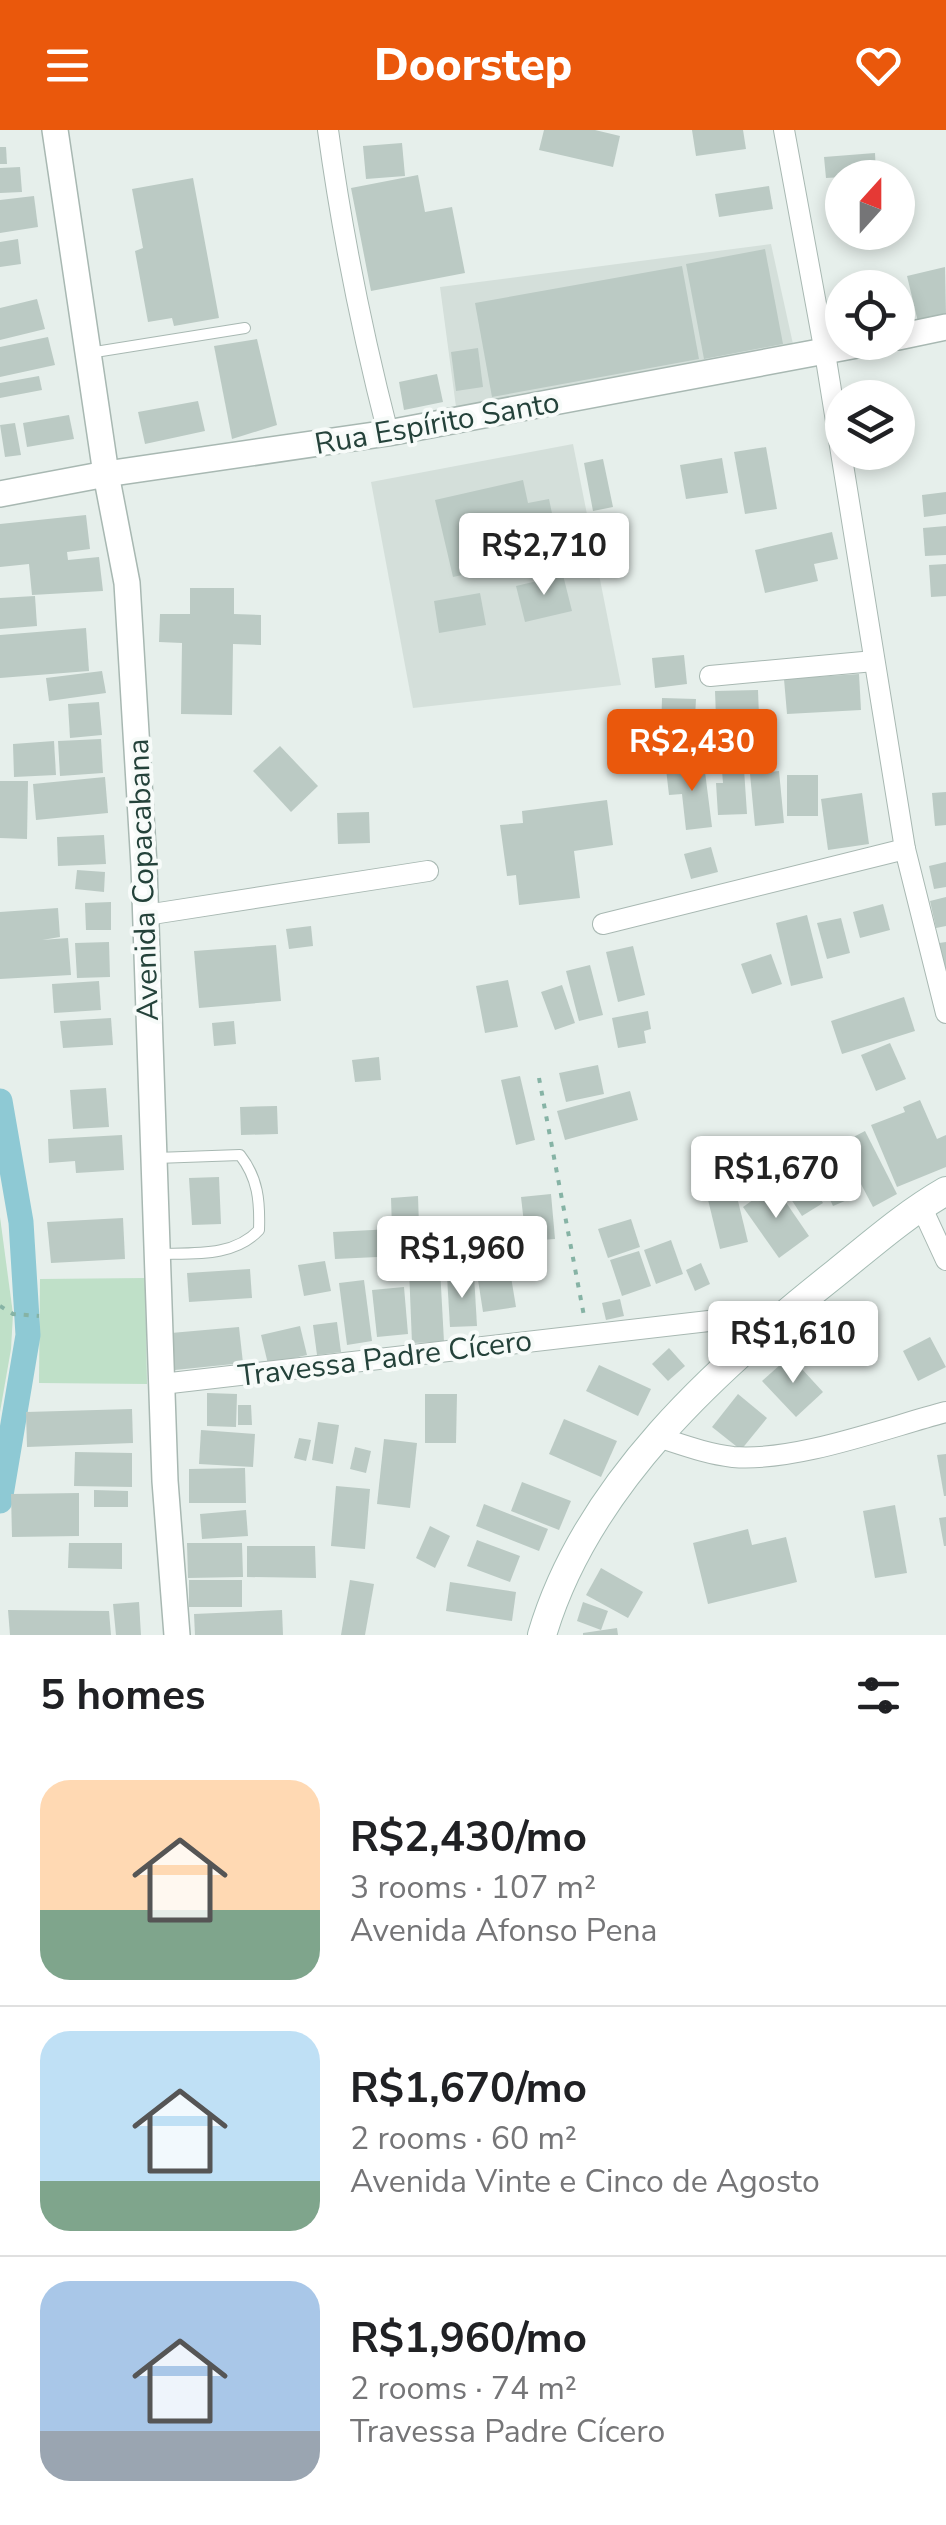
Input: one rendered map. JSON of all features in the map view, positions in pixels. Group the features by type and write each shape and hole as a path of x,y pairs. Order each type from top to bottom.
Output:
{"main road":[{"path":"542,1635 552,1601 586,1532 658,1437 714,1376 787,1312 920,1206 946,1191"}],"street":[{"name":"Avenida Copacabana","path":"55,130 106,474 127,583 146,916 162,1384 176,1635"},
{"path":"328,130 337,208 354,296 388,433"},
{"path":"784,130 906,850 946,1013"},
{"path":"915,333 946,327"},
{"name":"Rua Espírito Santo","path":"0,494 106,474 388,433 824,353"},
{"path":"710,676 874,661"},
{"path":"602,924 906,850"},
{"path":"146,916 428,871"},
{"path":"920,1206 946,1260"},
{"name":"Travessa Padre Cícero","path":"162,1384 787,1312"},
{"path":"658,1437 712,1453 760,1456 818,1446 946,1412"}],"lane":[{"path":"88,354 245,328"},
{"path":"156,1158 240,1154 253,1172 260,1203 259,1230 245,1245 208,1252 159,1254"}],"path":[{"path":"540,1078 588,1335"},
{"path":"0,1306 13,1314 40,1316"}],"shaded area":[{"path":"771,244 793,344 456,407 440,287"},
{"path":"573,444 621,685 413,708 371,482"}],"green space":[{"path":"0,1217 13,1314 0,1412"},
{"path":"145,1278 147,1384 39,1383 40,1279"}],"building":[{"path":"544,130 595,130 620,136 613,167 539,150"},
{"path":"692,130 743,130 746,149 696,156"},
{"path":"402,143 405,176 366,179 363,146"},
{"path":"0,147 6,147 7,164 0,164"},
{"path":"875,153 875,160 825,160 825,168 824,157"},
{"path":"20,167 22,192 0,193 0,168"},
{"path":"418,175 425,212 452,207 465,273 371,291 351,188"},
{"path":"193,178 219,318 174,326 172,318 148,322 135,251 143,248 132,189"},
{"path":"769,186 773,209 719,217 715,194"},
{"path":"34,196 38,227 0,233 0,200"},
{"path":"18,239 21,264 0,267 0,242"},
{"path":"765,249 783,344 704,359 686,264"},
{"path":"682,266 699,359 492,397 475,303"},
{"path":"945,267 946,316 918,322 915,274"},
{"path":"37,299 45,329 0,340 0,308"},
{"path":"48,337 55,365 0,377 0,347"},
{"path":"257,339 277,425 232,439 214,346"},
{"path":"478,348 483,387 456,391 451,352"},
{"path":"437,374 443,402 404,410 399,382"},
{"path":"39,376 42,390 0,398 0,383"},
{"path":"198,401 205,431 145,444 138,412"},
{"path":"69,415 74,439 27,447 23,423"},
{"path":"15,423 21,455 5,457 0,425"},
{"path":"766,447 777,509 745,514 734,452"},
{"path":"722,458 728,493 686,499 680,465"},
{"path":"603,459 613,507 593,511 584,463"},
{"path":"523,480 528,503 549,499 558,542 540,545 543,561 511,568 499,517 474,523 485,570 453,577 435,500"},
{"path":"946,492 946,514 924,517 922,495"},
{"path":"86,515 90,549 67,552 68,560 99,557 103,591 32,595 29,564 0,567 0,524"},
{"path":"946,526 946,555 925,556 923,528"},
{"path":"832,532 838,559 814,564 818,581 765,593 755,550"},
{"path":"946,564 946,596 931,597 929,565"},
{"path":"563,575 572,611 525,622 516,586"},
{"path":"190,588 234,588 234,614 261,615 261,645 233,644 232,715 181,714 182,643 159,642 160,614 190,614"},
{"path":"480,593 486,625 439,633 434,601"},
{"path":"35,596 37,626 0,629 0,598"},
{"path":"86,628 89,671 0,678 0,635"},
{"path":"684,655 687,684 655,688 652,658"},
{"path":"102,671 106,693 49,701 46,678"},
{"path":"859,674 861,710 787,714 784,679"},
{"path":"758,690 759,717 716,718 715,691"},
{"path":"662,698 696,699 694,735 661,734"},
{"path":"99,702 102,735 70,738 68,704"},
{"path":"774,720 777,749 750,752 748,722"},
{"path":"101,739 103,773 60,776 58,741"},
{"path":"54,741 56,775 14,777 13,744"},
{"path":"280,746 318,786 291,812 253,771"},
{"path":"704,764 712,827 686,830 682,794 669,795 666,769"},
{"path":"744,769 747,814 718,815 716,783 723,783 722,771"},
{"path":"779,771 784,823 755,826 750,774"},
{"path":"787,775 818,775 818,816 787,816"},
{"path":"105,777 108,813 36,820 33,784"},
{"path":"0,781 28,781 27,839 0,838"},
{"path":"946,792 946,825 935,826 932,793"},
{"path":"862,793 869,844 828,850 821,799"},
{"path":"607,800 613,845 574,851 580,898 519,905 516,875 507,876 500,825 523,823 522,811"},
{"path":"369,812 370,843 338,844 337,813"},
{"path":"104,835 106,864 58,866 57,837"},
{"path":"711,847 718,872 691,879 684,854"},
{"path":"946,862 946,887 934,889 929,866"},
{"path":"77,870 105,872 104,892 75,889"},
{"path":"946,897 946,926 936,928 930,901"},
{"path":"111,902 111,930 86,930 85,903"},
{"path":"883,904 890,930 860,938 853,912"},
{"path":"58,908 60,937 42,940 68,938 71,975 0,979 0,912"},
{"path":"807,915 823,978 791,986 776,923"},
{"path":"841,918 850,953 827,959 817,923"},
{"path":"311,926 313,946 289,949 286,929"},
{"path":"109,942 110,977 77,978 75,943"},
{"path":"946,942 946,969 944,969 939,943"},
{"path":"276,945 281,1001 199,1008 194,951"},
{"path":"633,946 645,995 618,1002 606,952"},
{"path":"771,954 782,984 752,994 741,964"},
{"path":"590,965 603,1015 579,1021 566,971"},
{"path":"508,980 518,1027 485,1033 476,986"},
{"path":"99,981 101,1010 54,1013 52,984"},
{"path":"562,985 575,1023 555,1030 541,992"},
{"path":"904,997 915,1031 842,1054 831,1021"},
{"path":"648,1011 651,1029 644,1031 646,1043 618,1048 612,1018"},
{"path":"111,1018 113,1045 63,1048 60,1021"},
{"path":"234,1021 236,1044 214,1046 212,1023"},
{"path":"890,1043 906,1079 876,1091 861,1055"},
{"path":"379,1057 381,1080 355,1082 352,1060"},
{"path":"598,1065 604,1094 566,1102 559,1073"},
{"path":"520,1076 535,1140 516,1145 501,1080"},
{"path":"106,1088 109,1127 73,1129 70,1090"},
{"path":"630,1091 638,1120 565,1140 557,1111"},
{"path":"920,1100 937,1139 946,1135 946,1167 897,1187 871,1125 905,1112 903,1107"},
{"path":"277,1106 278,1134 241,1135 240,1107"},
{"path":"865,1131 897,1194 873,1207 840,1144"},
{"path":"122,1135 124,1170 76,1173 75,1161 49,1163 48,1139"},
{"path":"833,1140 859,1195 833,1206 808,1152"},
{"path":"729,1164 748,1242 720,1249 701,1171"},
{"path":"799,1165 823,1203 802,1216 778,1179"},
{"path":"219,1177 221,1224 192,1225 189,1178"},
{"path":"774,1185 809,1236 779,1258 743,1207"},
{"path":"551,1194 555,1239 526,1241 521,1197"},
{"path":"418,1196 420,1255 335,1259 333,1232 392,1229 391,1198"},
{"path":"123,1218 125,1259 51,1263 47,1222"},
{"path":"631,1219 640,1247 608,1258 598,1229"},
{"path":"502,1223 516,1307 483,1312 470,1228"},
{"path":"671,1240 683,1274 656,1284 644,1250"},
{"path":"639,1251 651,1286 622,1296 610,1260"},
{"path":"325,1261 331,1291 304,1296 298,1265"},
{"path":"701,1263 710,1284 695,1291 686,1270"},
{"path":"440,1268 444,1342 412,1343 409,1269"},
{"path":"250,1269 252,1298 189,1302 187,1273"},
{"path":"474,1275 477,1326 450,1327 447,1276"},
{"path":"364,1280 372,1341 347,1345 339,1283"},
{"path":"404,1287 408,1334 377,1337 372,1290"},
{"path":"620,1299 624,1316 606,1320 602,1303"},
{"path":"337,1322 341,1352 317,1355 313,1325"},
{"path":"300,1326 307,1355 268,1364 261,1335"},
{"path":"239,1327 243,1363 175,1370 171,1333"},
{"path":"930,1337 946,1367 918,1381 903,1351"},
{"path":"669,1348 685,1366 668,1381 652,1364"},
{"path":"790,1356 823,1392 796,1417 762,1381"},
{"path":"599,1365 651,1389 638,1416 586,1391"},
{"path":"207,1393 237,1394 236,1427 207,1426"},
{"path":"425,1394 457,1394 456,1443 425,1443"},
{"path":"738,1394 767,1418 741,1450 712,1427"},
{"path":"238,1405 251,1405 252,1425 238,1425"},
{"path":"132,1409 133,1443 27,1447 26,1412"},
{"path":"564,1419 617,1441 601,1477 549,1454"},
{"path":"318,1422 339,1425 333,1464 312,1460"},
{"path":"201,1430 255,1434 253,1467 199,1464"},
{"path":"299,1438 311,1440 306,1461 294,1458"},
{"path":"384,1439 417,1443 410,1508 377,1504"},
{"path":"355,1447 371,1451 366,1473 350,1469"},
{"path":"75,1452 132,1453 132,1487 74,1486"},
{"path":"946,1454 946,1496 944,1496 937,1455"},
{"path":"245,1468 246,1503 189,1503 189,1469"},
{"path":"522,1482 571,1501 559,1530 511,1511"},
{"path":"336,1486 370,1489 365,1549 331,1546"},
{"path":"94,1490 128,1491 128,1507 94,1507"},
{"path":"79,1493 79,1536 12,1537 11,1494"},
{"path":"484,1504 548,1529 539,1551 476,1526"},
{"path":"895,1505 907,1573 875,1578 863,1511"},
{"path":"246,1510 248,1536 202,1539 200,1514"},
{"path":"946,1517 946,1546 944,1546 939,1518"},
{"path":"430,1526 450,1536 435,1568 416,1558"},
{"path":"748,1529 752,1545 786,1537 797,1582 708,1604 693,1543"},
{"path":"477,1540 520,1556 510,1582 467,1566"},
{"path":"69,1543 122,1543 122,1569 68,1568"},
{"path":"187,1543 242,1543 243,1577 188,1578"},
{"path":"247,1546 315,1546 316,1578 247,1577"},
{"path":"601,1568 643,1592 628,1618 586,1595"},
{"path":"189,1580 242,1580 242,1607 189,1607"},
{"path":"350,1580 374,1584 365,1635 341,1635"},
{"path":"450,1582 516,1592 512,1621 446,1611"},
{"path":"139,1602 141,1635 116,1635 113,1604"},
{"path":"583,1602 608,1611 601,1630 577,1621"},
{"path":"8,1610 109,1611 111,1635 10,1635"},
{"path":"282,1610 283,1635 195,1635 194,1614"},
{"path":"617,1628 618,1635 583,1635 583,1633"}],"waterway":[{"path":"0,1101 21,1222 28,1335 0,1501"}]}
